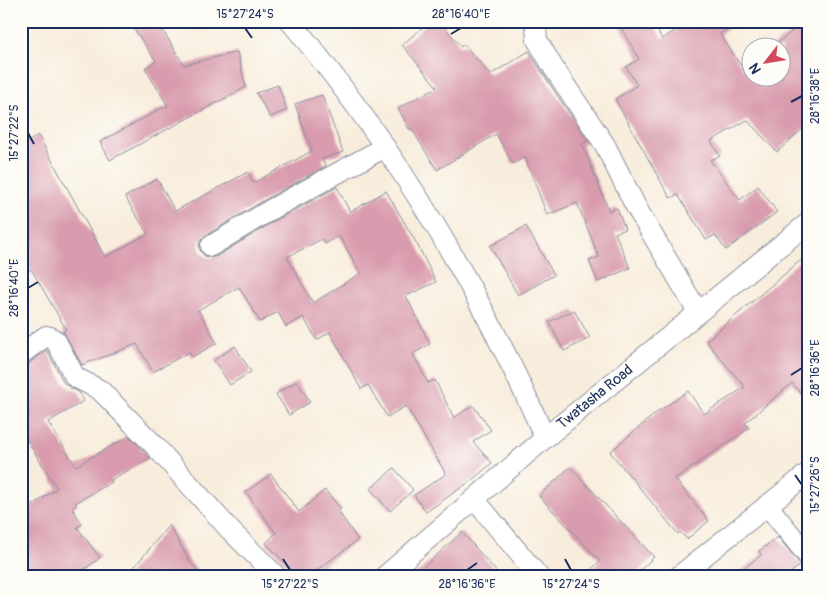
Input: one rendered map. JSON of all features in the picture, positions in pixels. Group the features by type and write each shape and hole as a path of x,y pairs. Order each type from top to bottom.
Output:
{"street":[{"path":"290,21 328,67 400,167 447,243 518,375 545,438"},
{"path":"540,21 536,27 537,40 605,145 636,207 698,312"},
{"path":"211,246 272,209 385,147"},
{"name":"Twatasha Road","path":"385,576 545,438 808,223"},
{"path":"21,354 46,336 56,342 75,377 100,390 230,530 276,576"},
{"path":"679,576 808,473"},
{"path":"475,500 538,576"},
{"path":"767,505 808,556"}],"building":[{"path":"129,21 157,21 184,65 237,52 246,87 110,160 100,142 155,111 168,106 145,68 156,61"},
{"path":"430,21 440,21 461,47 464,44 490,75 529,51 588,141 582,144 609,211 617,208 625,229 615,233 630,268 598,282 589,261 599,257 577,203 547,215 525,157 513,164 496,134 437,170 411,128 409,129 398,108 437,87 402,45"},
{"path":"617,21 652,21 662,39 690,21 740,21 720,34 742,67 742,88 792,88 792,38 784,38 805,21 808,21 808,124 777,152 747,120 711,141 720,156 710,160 740,200 758,186 777,212 726,250 715,235 706,240 678,195 670,198 615,99 637,85 626,67 639,59"},
{"path":"278,85 287,110 270,117 256,93"},
{"path":"322,95 343,152 322,159 326,166 205,236 200,241 199,247 205,256 211,258 217,256 278,219 337,187 350,212 386,191 417,244 436,282 406,296 430,344 413,354 428,383 435,380 454,418 473,405 491,430 473,442 492,463 472,480 426,512 414,495 446,474 406,406 387,417 368,385 361,389 330,332 317,340 303,317 286,327 278,312 260,322 239,287 198,310 217,343 192,357 189,352 153,372 137,344 82,365 63,331 66,329 31,269 21,275 21,147 38,135 105,257 148,234 125,197 157,179 175,211 248,172 253,183 312,151 295,104","holes":["339,236 361,273 313,303 287,257 322,239 325,244"]},
{"path":"526,226 554,275 518,295 490,246"},
{"path":"808,254 808,402 792,383 745,423 749,428 675,479 709,521 687,539 680,532 678,534 610,452 656,413 688,391 704,414 745,387 706,341"},
{"path":"574,310 590,338 564,351 549,322"},
{"path":"235,346 251,372 230,385 214,360"},
{"path":"47,350 64,383 79,392 84,401 48,422 76,466 129,436 150,458 75,503 77,505 72,508 82,524 77,527 100,558 75,576 21,576 21,514 57,488 21,431 21,366 28,364"},
{"path":"297,381 310,402 289,415 276,394"},
{"path":"570,467 654,557 634,576 584,576 600,561 539,496"},
{"path":"394,468 413,490 390,511 370,489"},
{"path":"271,474 299,512 325,490 341,509 338,511 358,540 309,576 298,576 266,543 276,533 246,492"},
{"path":"169,525 190,562 203,576 127,576"},
{"path":"462,532 500,576 414,576"},
{"path":"778,537 801,565 786,576 734,576 761,555 759,551"}]}
